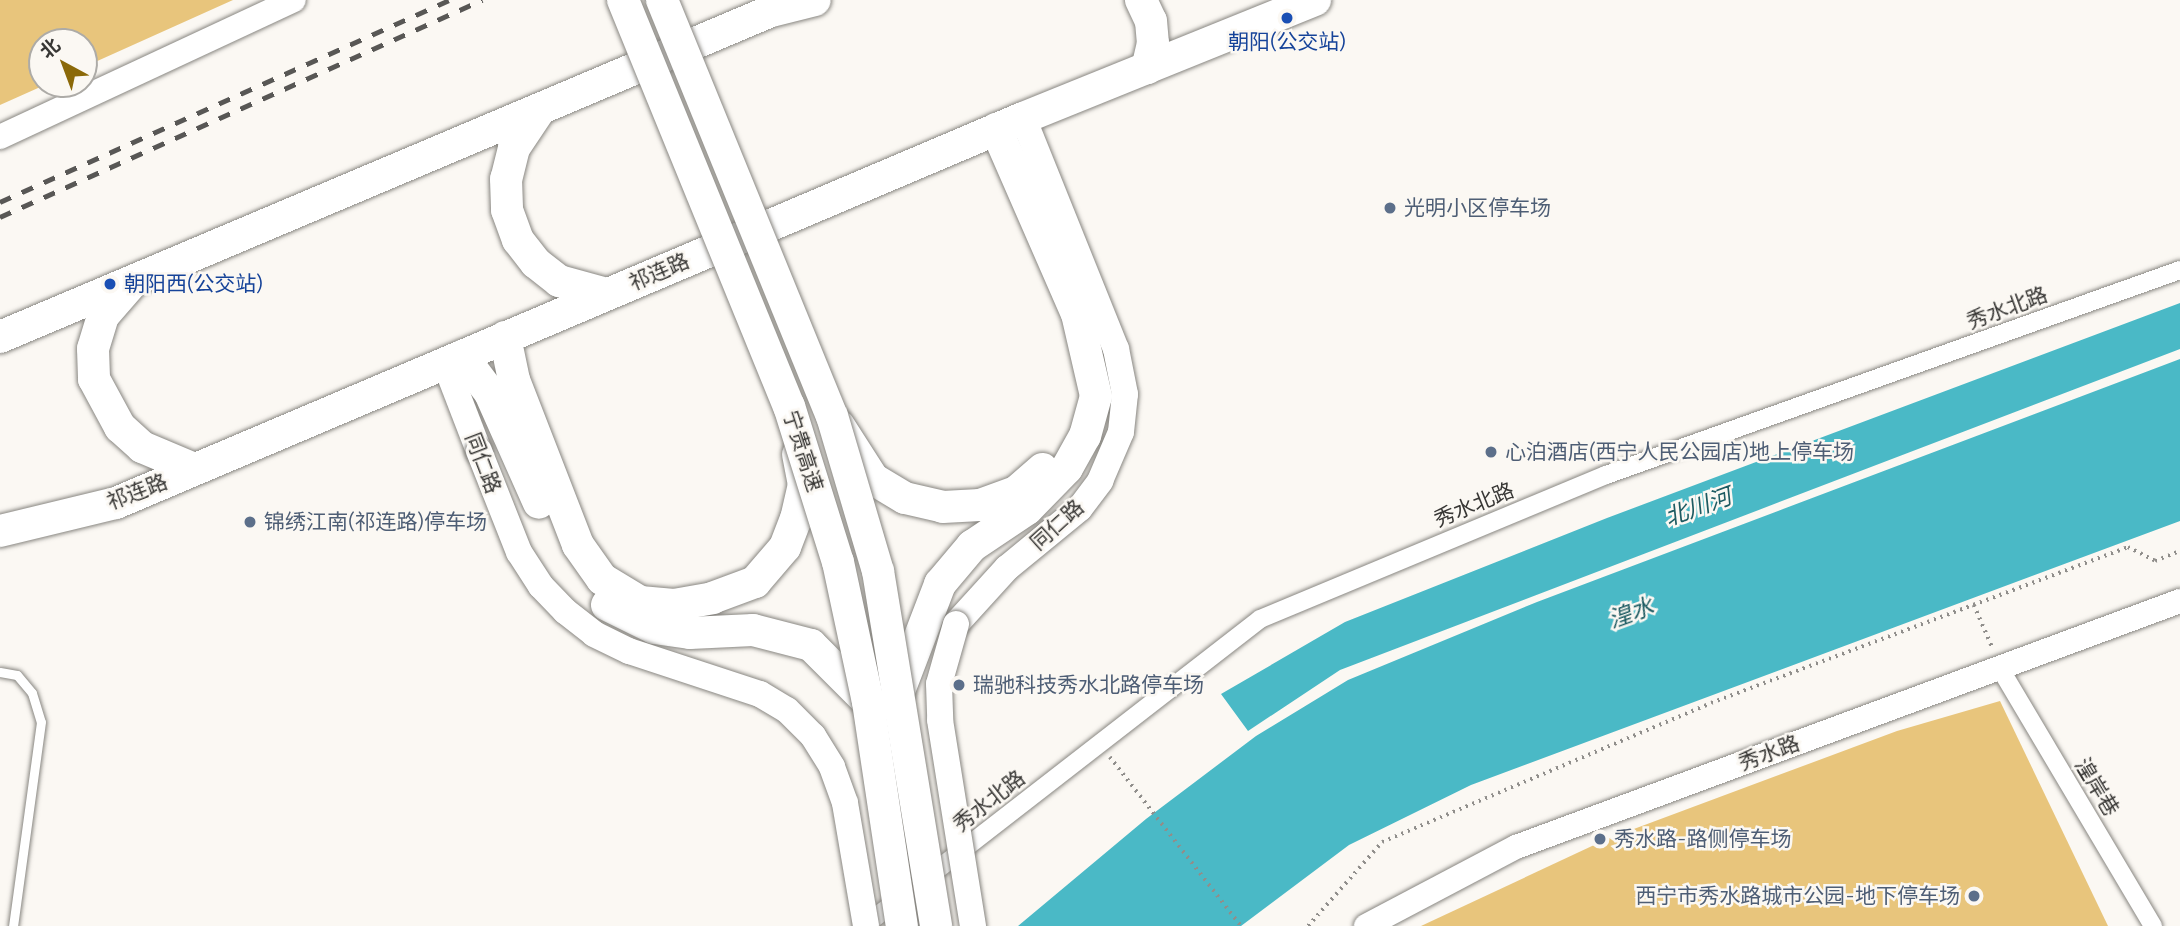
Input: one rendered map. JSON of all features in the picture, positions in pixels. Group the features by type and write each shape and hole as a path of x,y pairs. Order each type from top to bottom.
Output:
{"highway":[{"name":"宁贵高速","path":"623,0 789,406 838,562 868,702 902,926"},
{"name":"宁贵高速","path":"662,0 730,172 832,416 878,571 936,926"},
{"path":"673,0 730,172"},
{"path":"0,337 771,11 815,0"},
{"path":"1141,0 1151,21 1153,43 1147,68"},
{"name":"祁连路","path":"0,531 116,503 999,128 1315,0"},
{"path":"540,109 514,148 506,179 508,210 519,240 536,263 559,281 607,294"},
{"path":"899,691 940,584 972,546 1022,500 1069,430 1077,367 999,128"},
{"path":"133,281 103,316 93,349 94,379 120,427 142,447 194,469"},
{"path":"505,337 514,380 559,503 578,545 602,579 640,602 674,605 712,598 755,582 785,547 796,519 804,485 789,406"},
{"path":"454,359 490,393 557,545 594,597 622,615 654,628 718,632 753,630 811,645 834,663 868,702"},
{"path":"832,416 873,479 905,498 943,507 1022,500"}],"main road":[{"name":"同仁路","path":"973,926 940,720 939,684 945,650 956,624 999,575 1080,508 1100,481 1121,432 1125,394 1116,349 999,128"},
{"name":"同仁路","path":"454,359 479,451 519,552 541,586 565,611 594,634 629,651 760,694 787,710 813,736 832,767 845,803 865,926"}],"street":[{"path":"0,137 294,0"},
{"name":"秀水北路","path":"865,926 1260,619 1606,475 2180,270"},
{"name":"秀水路","path":"1366,926 1516,847 2001,670 2180,601"},
{"name":"湟岸巷","path":"2001,670 2153,926"}],"lane":[{"path":"0,672 18,675 32,693 41,722 13,926"}],"path":[{"path":"1308,926 1382,842 1711,703 2128,547 2155,561 2180,551"},
{"path":"1974,605 2001,670"},
{"path":"1100,744 1241,926"}],"shaded area":[{"path":"0,0 233,0 98,61 98,28 28,28 28,92 0,105"},
{"path":"2000,701 2108,926 1421,926 1607,839 1897,731"}],"water":[{"name":"北川河","path":"2180,303 2180,349 1340,670 1248,731 1221,694 1345,622 1607,518"},
{"name":"湟水","path":"2180,359 2180,521 1471,785 1349,845 1241,926 1018,926 1146,819 1256,736 1348,680 1537,602"}],"railway":[{"path":"0,202 449,0"},
{"path":"0,217 482,0"}],"place":[{"name":"朝阳(公交站)","path":"1287,18"},
{"name":"光明小区停车场","path":"1390,208"},
{"name":"朝阳西(公交站)","path":"110,284"},
{"name":"心泊酒店(西宁人民公园店)地上停车场","path":"1491,452"},
{"name":"锦绣江南(祁连路)停车场","path":"250,522"},
{"name":"瑞驰科技秀水北路停车场","path":"959,685"},
{"name":"秀水路-路侧停车场","path":"1600,839"},
{"name":"西宁市秀水路城市公园-地下停车场","path":"1974,896"}]}
